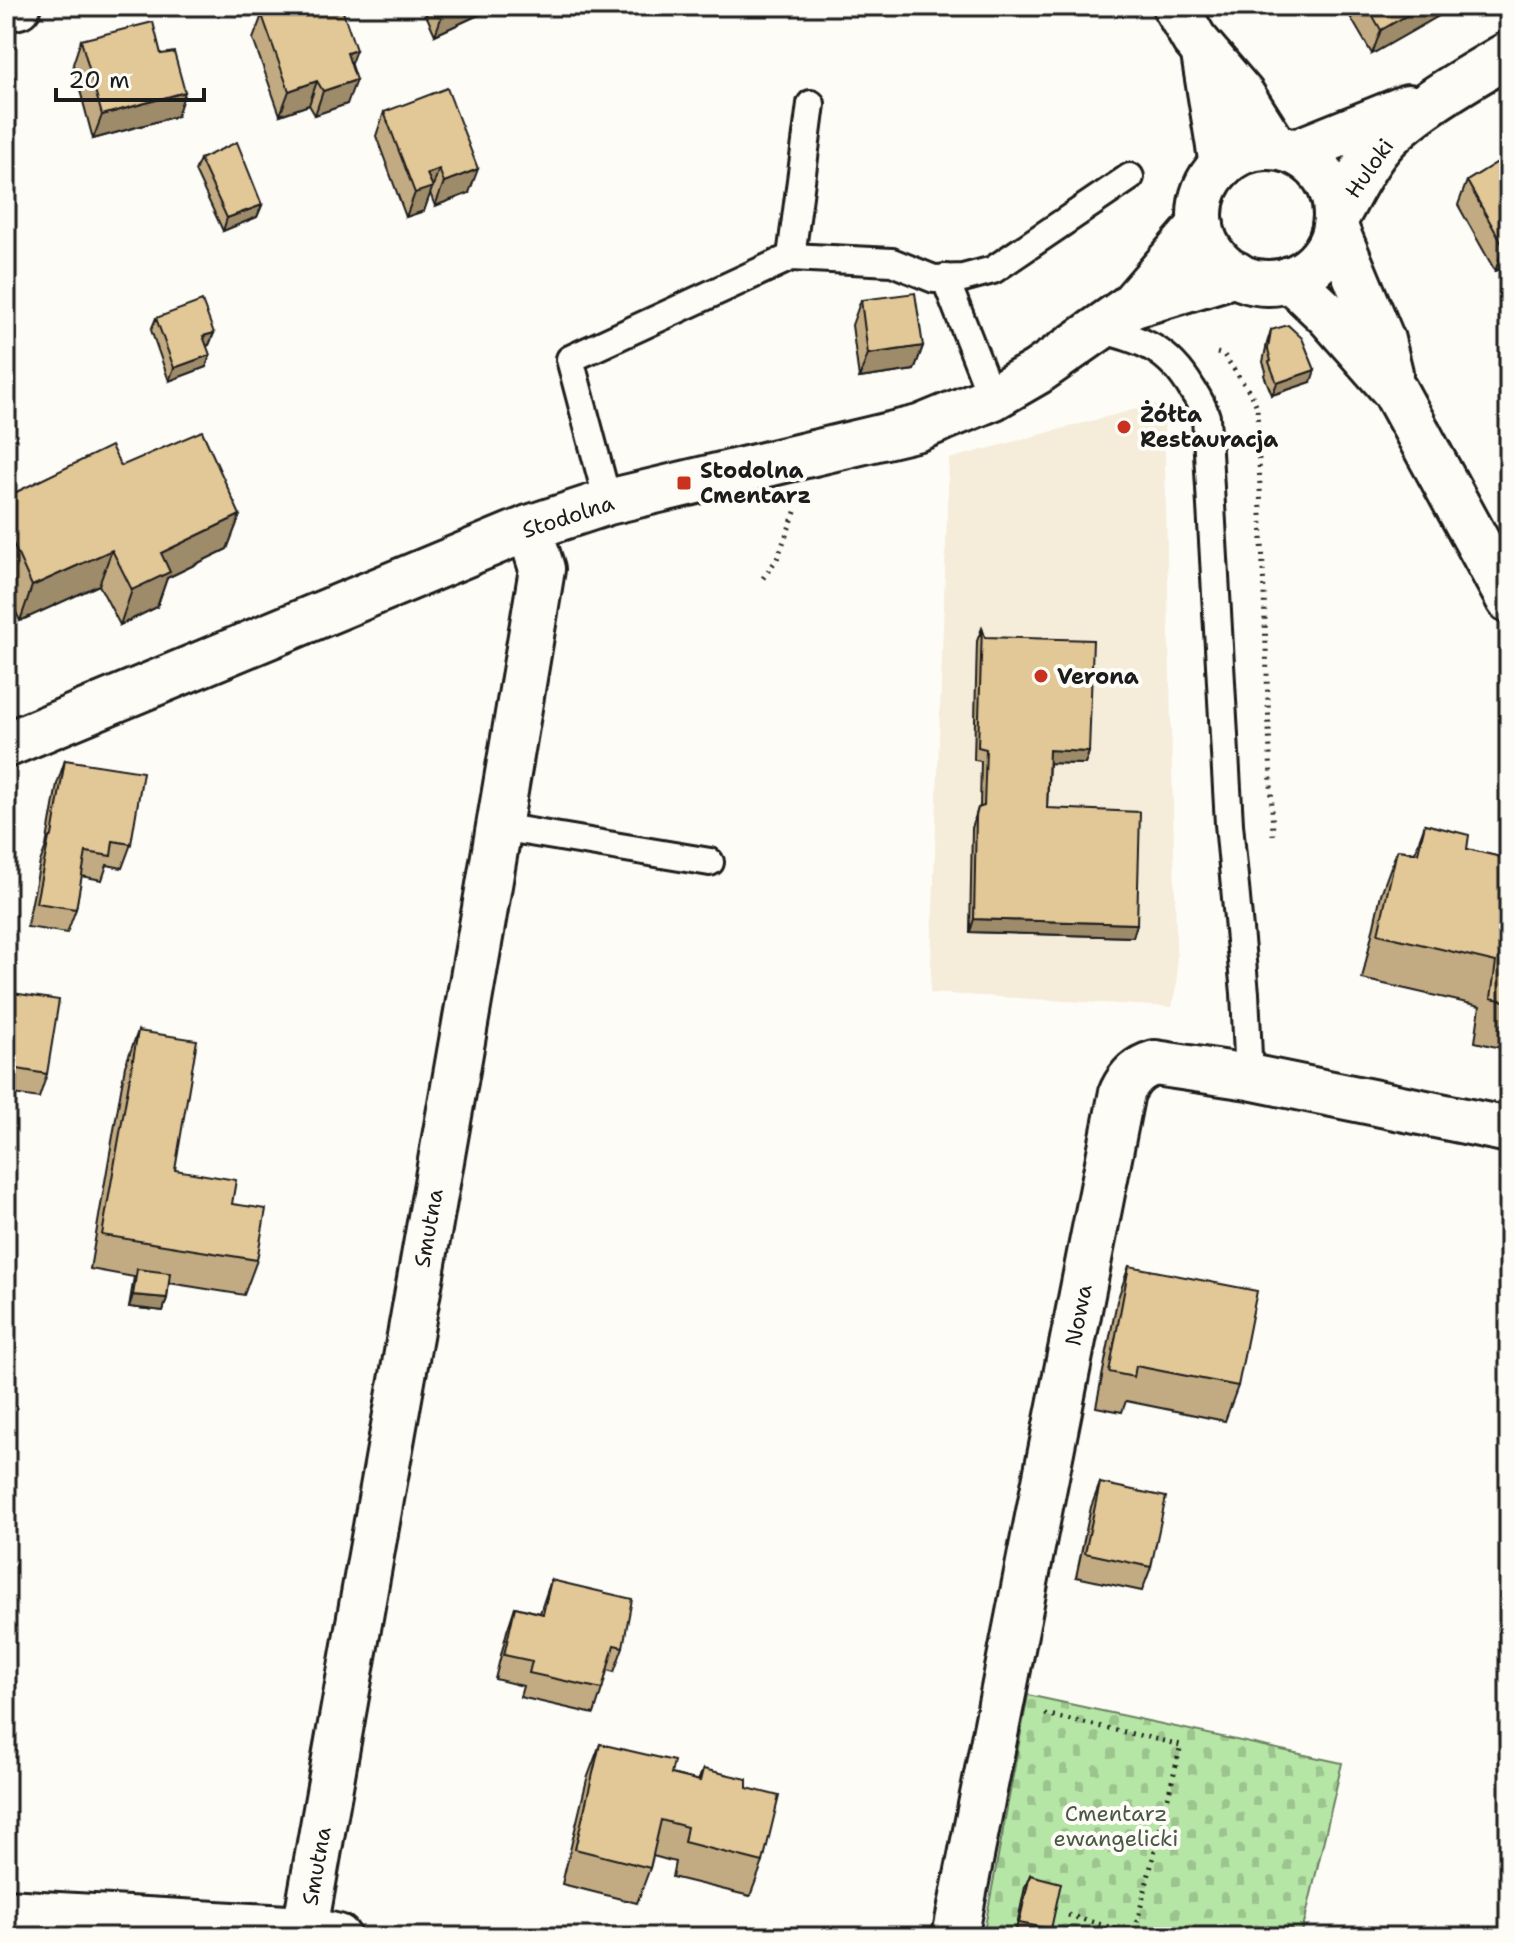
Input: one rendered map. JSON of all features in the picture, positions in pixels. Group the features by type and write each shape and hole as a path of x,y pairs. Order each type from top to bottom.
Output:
{"street":[{"path":"6,9 18,6"},
{"path":"1175,6 1204,54 1286,150"},
{"path":"1204,54 1222,165"},
{"name":"Huloki","path":"1336,223 1381,144 1445,92 1509,54"},
{"name":"Huloki","path":"1286,150 1445,92"},
{"path":"1247,150 1286,150 1308,159 1326,179 1336,205 1336,223 1329,244 1306,271 1290,279 1262,282 1236,274 1213,254 1201,225 1201,208 1204,193 1222,165 1247,150"},
{"path":"1336,223 1382,340 1395,391"},
{"name":"Stodolna","path":"6,745 529,528 608,502 919,428 992,398 1037,372 1115,317 1201,225"},
{"name":"Stodolna","path":"1115,317 1236,274"},
{"path":"1290,279 1328,315 1395,391 1509,600"},
{"name":"Smutna","path":"322,1933 408,1338 500,827 542,569 529,528"},
{"name":"Nowa","path":"955,1937 1122,1092 1129,1078 1141,1067 1155,1063 1249,1077 1509,1130"},
{"path":"6,1912 322,1933"}],"lane":[{"path":"791,257 811,104"},
{"path":"608,502 570,359 791,257 892,262 934,279 963,278 993,270 1130,177"},
{"path":"945,278 992,398"},
{"path":"1115,317 1163,353 1188,381 1206,417 1229,824 1245,993 1249,1077"},
{"path":"500,827 710,862"}],"path":[{"path":"1224,355 1257,407 1273,840"},
{"path":"763,578 777,559 798,502"},
{"path":"1034,1712 1181,1745 1134,1934"},
{"path":"1068,1915 1143,1937"},
{"path":"1103,1937 1106,1926"}],"shaded area":[{"path":"1155,404 1164,420 1177,982 1172,1007 930,993 949,459"}],"green space":[{"name":"Cmentarz ewangelicki","path":"1028,1695 1342,1763 1301,1937 983,1937"}],"building":[{"path":"289,6 341,6 356,50 347,53 356,80 323,91 317,81 289,91 262,15"},
{"path":"1367,6 1423,6 1381,30"},
{"path":"153,22 161,54 174,52 185,92 102,115 81,40"},
{"path":"447,88 478,169 444,182 439,169 427,174 433,187 415,193 384,112"},
{"path":"237,142 262,205 227,218 200,159"},
{"path":"1509,155 1509,244 1504,247 1467,181"},
{"path":"915,293 923,346 868,354 861,300"},
{"path":"202,301 214,333 203,336 210,355 174,368 156,318"},
{"path":"1288,325 1302,338 1315,370 1277,383 1269,362 1271,330"},
{"path":"202,431 240,515 161,553 170,572 132,590 112,550 32,586 6,528 6,497 111,446 121,466"},
{"path":"982,628 985,637 1093,640 1089,752 1049,750 1047,808 1140,812 1137,924 974,919 976,816 978,808 984,806 986,749 978,747"},
{"path":"65,760 143,772 131,844 113,841 111,856 86,852 76,909 36,903"},
{"path":"1425,824 1469,835 1467,849 1509,859 1509,1002 1491,998 1496,962 1378,934 1397,850 1418,853"},
{"path":"6,992 59,1000 47,1074 6,1067"},
{"path":"138,1031 197,1040 175,1170 236,1180 232,1204 266,1209 257,1260 102,1235"},
{"path":"1129,1266 1257,1291 1238,1386 1136,1366 1134,1377 1109,1372"},
{"path":"137,1269 170,1273 167,1298 133,1295"},
{"path":"1100,1483 1166,1497 1151,1567 1085,1553"},
{"path":"551,1580 632,1599 623,1647 614,1645 602,1689 529,1673 532,1661 504,1655 515,1607 543,1614"},
{"path":"600,1744 674,1761 671,1774 700,1781 703,1769 747,1779 747,1788 779,1796 763,1862 684,1842 687,1827 661,1820 650,1868 575,1849"},
{"path":"1030,1875 1061,1883 1051,1929 1019,1923"}],"place":[{"name":"Żółta Restauracja","path":"1124,427"},
{"name":"Stodolna Cmentarz","path":"684,483"},
{"name":"Verona","path":"1041,676"}]}
